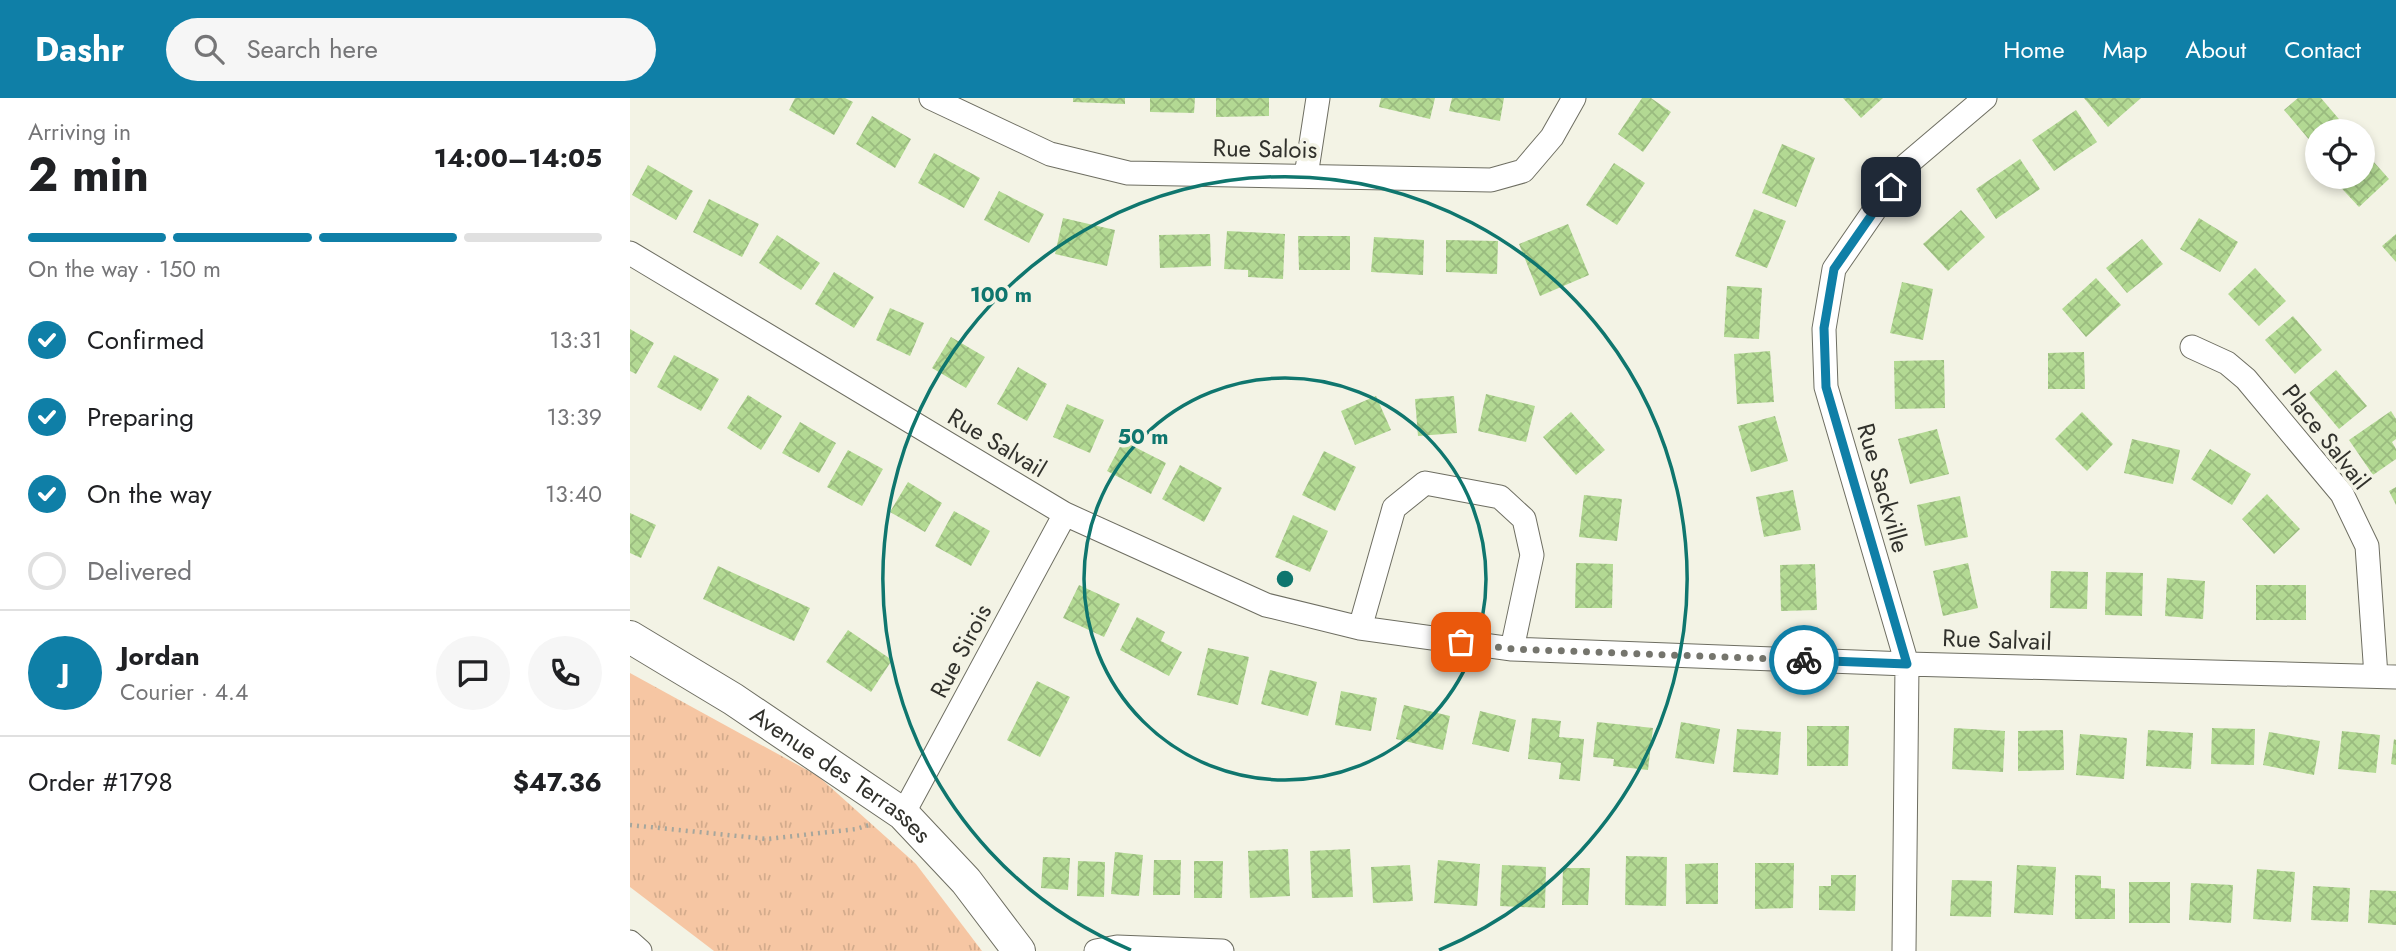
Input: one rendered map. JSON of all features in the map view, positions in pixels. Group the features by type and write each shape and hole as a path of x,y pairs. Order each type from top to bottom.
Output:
{"street":[{"name":"Rue Salois","path":"931,98 1050,154 1128,173 1491,180 1523,171 1552,137 1574,98"},
{"path":"1306,176 1318,98"},
{"name":"Rue Sackville","path":"1904,951 1907,664 1826,387 1824,328 1834,269 1905,166 1984,98"},
{"name":"Rue Salvail","path":"630,253 1065,514 1266,605 1360,628 1512,649 1907,664 2386,676"},
{"name":"Place Salvail","path":"2192,346 2227,363 2246,379 2342,494 2367,546 2386,676"},
{"path":"1360,628 1394,508 1425,483 1500,497 1524,519 1532,555 1512,649"},
{"name":"Rue Sirois","path":"904,814 1065,514"},
{"name":"Avenue des Terrasses","path":"630,637 733,699 904,814 966,881 1019,951"},
{"path":"630,942 640,951"},
{"path":"1096,951 1117,947 1222,951"}],"path":[{"path":"630,825 767,839 856,829"}],"green space":[{"path":"630,673 818,776 916,864 982,951 714,951 630,887"}],"building":[{"path":"795,98 845,98 853,102 834,135 789,110"},
{"path":"1073,98 1125,98 1125,104 1073,102"},
{"path":"1150,98 1195,98 1194,113 1150,112"},
{"path":"1216,98 1269,98 1269,116 1216,117"},
{"path":"1381,98 1435,98 1430,119 1379,107"},
{"path":"1452,98 1504,98 1500,121 1449,111"},
{"path":"1642,98 1651,98 1671,112 1643,152 1618,134"},
{"path":"1843,98 1883,98 1861,118"},
{"path":"2084,98 2141,98 2108,127"},
{"path":"2298,98 2321,98 2339,119 2305,119 2305,135 2284,110"},
{"path":"2076,110 2097,142 2054,171 2032,140"},
{"path":"872,116 911,139 895,168 856,144"},
{"path":"1782,144 1815,158 1796,207 1762,193"},
{"path":"934,153 980,178 964,208 918,183"},
{"path":"2020,159 2040,189 1996,219 1976,189"},
{"path":"1614,163 1645,183 1617,225 1586,205"},
{"path":"2375,163 2389,179 2359,207 2342,189 2375,189"},
{"path":"648,165 693,191 676,220 632,195"},
{"path":"999,191 1044,214 1029,243 984,220"},
{"path":"709,199 759,224 742,257 693,232"},
{"path":"1754,209 1786,221 1767,268 1735,256"},
{"path":"1961,210 1985,237 1948,271 1923,244"},
{"path":"1063,218 1115,230 1107,266 1055,254"},
{"path":"2199,218 2238,242 2220,272 2180,249"},
{"path":"1568,224 1589,275 1540,296 1519,244"},
{"path":"1227,231 1285,234 1283,279 1248,277 1248,270 1224,269"},
{"path":"1210,234 1211,266 1160,268 1159,235"},
{"path":"2396,234 2396,262 2382,246"},
{"path":"777,235 820,263 801,290 759,263"},
{"path":"1298,236 1350,236 1350,270 1299,270"},
{"path":"1374,237 1424,240 1423,275 1371,272"},
{"path":"2142,239 2163,264 2127,293 2106,268"},
{"path":"1446,240 1498,241 1497,274 1446,272"},
{"path":"2255,268 2286,301 2259,326 2228,294"},
{"path":"834,272 874,297 854,328 815,304"},
{"path":"2096,278 2121,305 2086,337 2062,309"},
{"path":"1902,282 1933,289 1923,340 1890,333"},
{"path":"1727,286 1762,288 1759,339 1724,337"},
{"path":"890,308 924,323 910,356 876,340"},
{"path":"2293,316 2322,350 2295,374 2265,340"},
{"path":"630,329 654,343 636,374 630,371"},
{"path":"951,337 985,357 966,388 932,368"},
{"path":"1770,351 1774,402 1737,404 1734,354"},
{"path":"2084,352 2085,389 2048,389 2048,353"},
{"path":"674,355 719,379 701,411 657,387"},
{"path":"1944,360 1945,408 1895,409 1894,361"},
{"path":"1018,367 1047,384 1027,421 997,404"},
{"path":"2336,370 2367,406 2339,429 2309,393"},
{"path":"1486,394 1535,406 1526,442 1478,431"},
{"path":"748,395 782,416 761,450 727,428"},
{"path":"1376,396 1391,430 1355,445 1341,411"},
{"path":"1454,396 1457,433 1418,436 1415,399"},
{"path":"1067,404 1104,420 1090,453 1053,437"},
{"path":"2391,411 2396,419 2396,439 2392,442 2396,449 2396,459 2373,475 2349,440"},
{"path":"1571,412 1605,450 1576,475 1543,437"},
{"path":"2082,412 2113,444 2087,471 2055,439"},
{"path":"1775,416 1788,461 1751,472 1738,426"},
{"path":"800,422 836,443 819,473 782,453"},
{"path":"1937,429 1949,474 1910,484 1898,439"},
{"path":"2132,439 2180,450 2173,484 2124,473"},
{"path":"1123,441 1166,463 1151,494 1107,471"},
{"path":"2210,449 2251,474 2232,505 2191,479"},
{"path":"848,450 883,469 862,506 827,487"},
{"path":"1324,451 1356,467 1335,511 1302,495"},
{"path":"1180,465 1222,488 1204,522 1162,499"},
{"path":"908,482 942,503 925,532 890,512"},
{"path":"2396,487 2396,505 2389,491"},
{"path":"1793,490 1801,530 1764,537 1756,497"},
{"path":"2267,494 2300,529 2274,554 2242,519"},
{"path":"1584,495 1622,499 1617,541 1579,537"},
{"path":"1960,496 1968,537 1925,546 1917,505"},
{"path":"954,511 990,531 971,566 935,546"},
{"path":"630,513 656,525 641,558 630,553"},
{"path":"1293,515 1328,531 1310,572 1275,557"},
{"path":"1576,563 1613,564 1612,608 1575,608"},
{"path":"1968,563 1978,608 1943,616 1933,571"},
{"path":"1815,564 1817,610 1781,611 1780,565"},
{"path":"718,566 810,608 794,641 703,599"},
{"path":"2051,571 2088,572 2087,609 2050,608"},
{"path":"2106,572 2143,573 2142,616 2105,615"},
{"path":"2167,578 2205,581 2203,619 2165,616"},
{"path":"1079,585 1120,604 1104,637 1063,618"},
{"path":"2256,585 2306,585 2306,620 2256,620"},
{"path":"1137,617 1165,632 1161,641 1182,652 1169,676 1120,650"},
{"path":"848,630 892,660 871,692 826,662"},
{"path":"1208,648 1249,657 1238,705 1197,695"},
{"path":"1270,670 1317,682 1308,716 1261,704"},
{"path":"1037,681 1070,697 1040,757 1007,740"},
{"path":"1341,691 1377,698 1371,731 1335,725"},
{"path":"1404,705 1450,716 1443,750 1396,739"},
{"path":"1480,711 1516,720 1509,752 1472,744"},
{"path":"1532,718 1561,721 1559,737 1584,739 1580,781 1559,779 1561,763 1528,759"},
{"path":"1597,722 1653,728 1648,770 1613,766 1614,759 1593,757"},
{"path":"1681,722 1720,729 1714,764 1675,758"},
{"path":"1807,726 1849,726 1848,766 1807,766"},
{"path":"1954,728 2005,731 2003,772 1952,769"},
{"path":"2212,728 2255,729 2254,765 2211,764"},
{"path":"1737,729 1781,732 1778,775 1733,772"},
{"path":"2063,730 2064,770 2018,771 2018,731"},
{"path":"2148,730 2193,733 2191,769 2146,766"},
{"path":"2342,731 2380,735 2376,773 2338,769"},
{"path":"2269,732 2320,741 2314,775 2263,765"},
{"path":"2080,734 2127,738 2124,779 2076,775"},
{"path":"2394,739 2396,740 2396,765 2391,764"},
{"path":"1288,849 1290,896 1250,898 1248,851"},
{"path":"1350,849 1353,897 1312,898 1310,851"},
{"path":"1115,852 1143,855 1139,896 1111,894"},
{"path":"1626,856 1667,857 1666,906 1625,905"},
{"path":"1043,857 1070,858 1068,890 1041,888"},
{"path":"1154,860 1181,860 1180,895 1153,895"},
{"path":"1438,860 1480,864 1477,906 1434,903"},
{"path":"1078,861 1105,862 1104,897 1077,896"},
{"path":"1194,861 1223,861 1222,898 1194,898"},
{"path":"1718,863 1718,904 1686,904 1685,864"},
{"path":"1755,863 1794,863 1793,908 1755,909"},
{"path":"1410,865 1413,901 1373,903 1371,867"},
{"path":"1502,865 1546,867 1545,908 1500,906"},
{"path":"2017,865 2056,867 2053,915 2014,913"},
{"path":"1563,868 1590,868 1588,905 1562,905"},
{"path":"2257,869 2295,872 2291,922 2253,919"},
{"path":"1831,875 1856,875 1855,911 1819,910 1819,886 1831,886"},
{"path":"2075,875 2101,876 2101,888 2115,889 2115,919 2075,919"},
{"path":"1952,880 1992,881 1991,917 1950,916"},
{"path":"2129,882 2170,882 2170,923 2129,923"},
{"path":"2191,883 2233,885 2231,923 2189,920"},
{"path":"2313,886 2350,888 2348,922 2311,920"},
{"path":"2370,890 2396,891 2396,925 2368,923"}],"way so far":[{"path":"1461,642 1512,649 1804,660"}],"route":[{"path":"1804,660 1907,664 1826,387 1824,328 1834,269 1891,187"}]}
